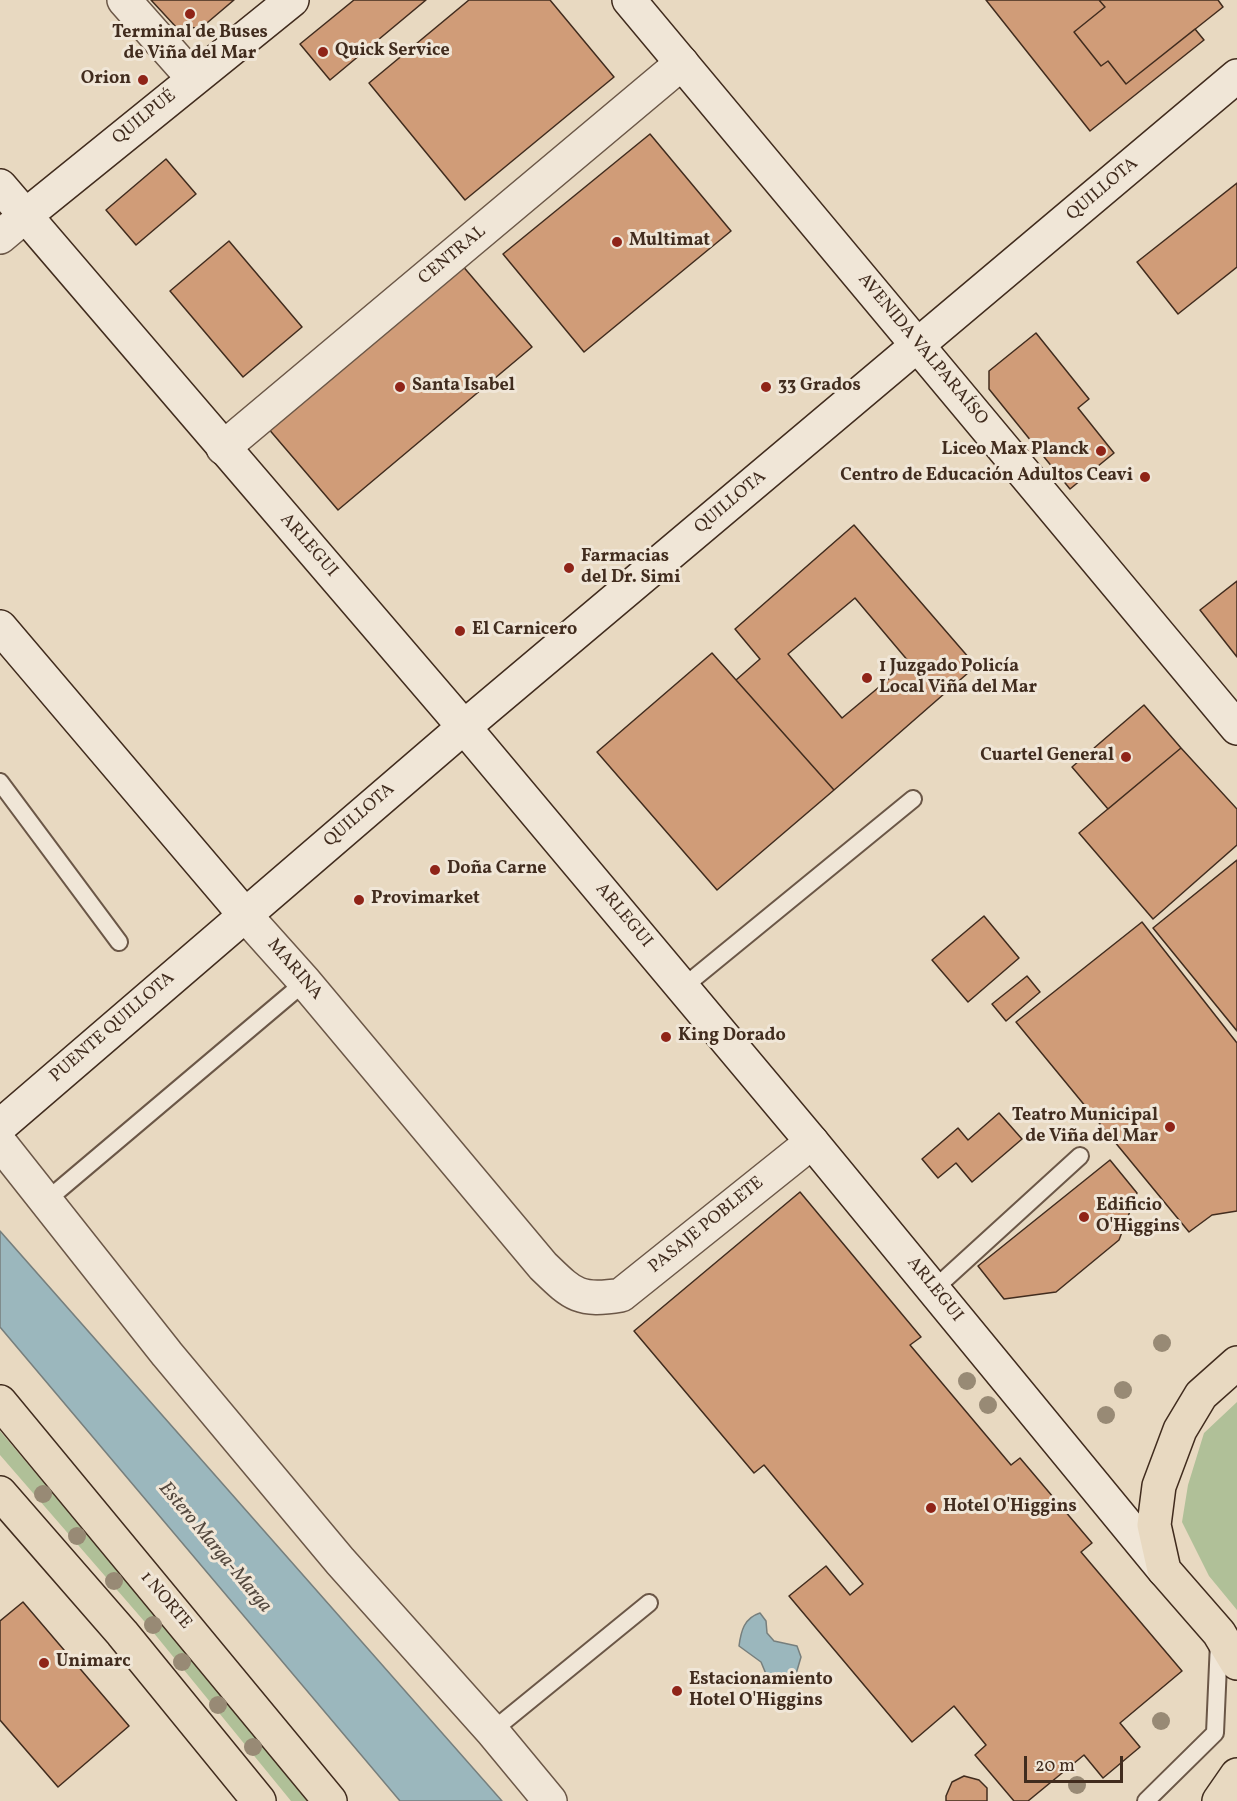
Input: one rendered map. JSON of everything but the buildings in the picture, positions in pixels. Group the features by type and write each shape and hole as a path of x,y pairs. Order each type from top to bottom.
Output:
{"main road":[{"path":"1164,1570 1154,1525 1159,1486 1167,1463 1180,1430 1202,1395 1237,1363"},
{"name":"1 NORTE","path":"0,1402 330,1801"},
{"path":"0,1493 122,1633 259,1801"},
{"name":"ARLEGUI","path":"1164,1570 1228,1643 1237,1664"},
{"path":"1219,1801 1237,1775"}],"street":[{"path":"124,0 193,78"},
{"name":"QUILPUÉ","path":"0,237 193,78 292,0"},
{"name":"AVENIDA VALPARAÍSO","path":"629,0 1237,728"},
{"name":"CENTRAL","path":"223,448 682,63"},
{"name":"QUILLOTA","path":"236,923 464,727 1237,76"},
{"name":"ARLEGUI","path":"0,186 464,727 812,1142 1164,1570"},
{"name":"MARINA","path":"0,627 236,923 305,982 543,1266 571,1292 597,1299"},
{"name":"PUENTE QUILLOTA","path":"0,1126 236,923"},
{"name":"PASAJE POBLETE","path":"597,1299 621,1295 812,1142"},
{"path":"0,1143 167,1354 340,1561 492,1731 550,1801"}],"lane":[{"path":"0,782 119,942"},
{"path":"682,988 913,799"},
{"path":"47,1200 305,982"},
{"path":"933,1290 1080,1156"},
{"path":"492,1731 649,1603"},
{"path":"1146,1801 1215,1733 1228,1643"}],"green space":[{"path":"1237,1402 1237,1610 1209,1576 1182,1522 1188,1485 1204,1433"},
{"path":"0,1431 160,1620 307,1801 291,1801 144,1621 0,1455"}],"water":[{"name":"Estero Marga-Marga","path":"0,1231 502,1801 400,1801 0,1327"},
{"path":"760,1613 766,1621 767,1633 774,1641 797,1646 801,1657 796,1674 786,1684 775,1684 766,1674 761,1662 739,1646 744,1626 750,1618"}],"place":[{"name":"Terminal de Buses de Viña del Mar","path":"190,14"},
{"name":"Quick Service","path":"323,52"},
{"name":"Orion","path":"143,80"},
{"name":"Multimat","path":"617,242"},
{"name":"Santa Isabel","path":"400,387"},
{"name":"33 Grados","path":"766,387"},
{"name":"Liceo Max Planck","path":"1101,451"},
{"name":"Centro de Educación Adultos Ceavi","path":"1145,477"},
{"name":"Farmacias del Dr. Simi","path":"569,568"},
{"name":"El Carnicero","path":"460,631"},
{"name":"1 Juzgado Policía Local Viña del Mar","path":"867,678"},
{"name":"Cuartel General","path":"1126,757"},
{"name":"Doña Carne","path":"435,870"},
{"name":"Provimarket","path":"359,900"},
{"name":"King Dorado","path":"666,1037"},
{"name":"Teatro Municipal de Viña del Mar","path":"1170,1127"},
{"name":"Edificio O'Higgins","path":"1084,1217"},
{"name":"Hotel O'Higgins","path":"931,1508"},
{"name":"Unimarc","path":"44,1663"},
{"name":"Estacionamiento Hotel O'Higgins","path":"677,1691"}]}
